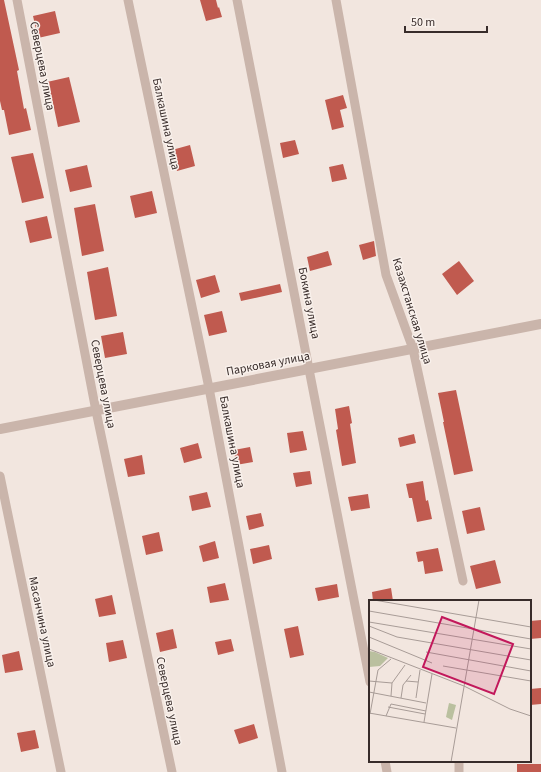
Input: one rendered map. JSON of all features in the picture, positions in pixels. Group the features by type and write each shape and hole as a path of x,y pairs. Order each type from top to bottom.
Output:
{"street":[{"name":"Северцева улица","path":"17,0 96,410 172,772"},
{"name":"Балкашина улица","path":"128,0 209,388 282,772"},
{"name":"Бокина улица","path":"237,0 369,677"},
{"name":"Казахстанская улица","path":"336,0 386,275 413,349 463,581"},
{"name":"Парковая улица","path":"0,429 541,324"},
{"name":"Масанчина улица","path":"0,476 61,772"},
{"path":"385,762 387,772"}],"building":[{"path":"0,0 4,0 19,70 17,71 24,109 26,108 31,130 9,135 4,110 2,110 0,101"},
{"path":"200,0 216,0 222,17 206,21"},
{"path":"55,11 60,33 38,38 33,16"},
{"path":"69,77 80,122 58,127 53,103 51,104 47,82"},
{"path":"343,95 347,108 340,110 344,127 332,130 325,100"},
{"path":"295,140 299,154 283,158 280,143"},
{"path":"190,145 195,166 177,171 172,150"},
{"path":"33,153 44,198 22,203 11,157"},
{"path":"343,164 347,179 332,182 329,167"},
{"path":"87,165 92,187 70,192 65,170"},
{"path":"152,191 157,213 135,218 130,196"},
{"path":"95,204 104,251 82,256 74,208"},
{"path":"47,216 52,238 30,243 25,221"},
{"path":"374,241 376,256 363,260 359,245"},
{"path":"328,251 332,265 310,271 307,257"},
{"path":"459,261 474,281 457,295 442,274"},
{"path":"108,267 117,316 95,320 87,272"},
{"path":"215,275 220,292 201,298 196,280"},
{"path":"280,284 282,292 241,301 239,293"},
{"path":"222,311 227,332 209,336 204,315"},
{"path":"123,332 127,354 105,358 101,336"},
{"path":"456,390 473,471 454,475 438,393"},
{"path":"349,406 352,423 350,424 356,463 342,466 336,430 338,429 335,409"},
{"path":"303,431 307,450 290,453 287,433"},
{"path":"414,434 416,443 400,447 398,438"},
{"path":"198,443 202,458 184,463 180,448"},
{"path":"250,447 253,462 236,465 234,450"},
{"path":"142,455 145,474 128,477 124,459"},
{"path":"310,471 312,484 296,487 293,473"},
{"path":"423,481 426,501 428,500 432,519 417,522 412,498 409,498 406,484"},
{"path":"207,492 211,507 192,511 189,496"},
{"path":"368,494 370,508 351,511 348,497"},
{"path":"480,507 485,530 467,534 462,511"},
{"path":"261,513 264,526 249,530 246,516"},
{"path":"159,532 163,551 146,555 142,536"},
{"path":"215,541 219,558 203,562 199,546"},
{"path":"269,545 272,559 253,564 250,549"},
{"path":"438,548 443,571 425,574 423,561 418,562 416,552"},
{"path":"495,560 501,583 476,589 470,566"},
{"path":"225,583 229,600 210,603 207,587"},
{"path":"337,584 339,597 318,601 315,588"},
{"path":"391,588 393,600 373,600 372,592"},
{"path":"112,595 116,614 99,617 95,599"},
{"path":"541,620 541,638 531,639 531,621"},
{"path":"298,626 304,655 290,658 284,629"},
{"path":"173,629 177,648 160,652 156,633"},
{"path":"231,639 234,651 218,655 215,642"},
{"path":"123,640 127,658 109,662 106,643"},
{"path":"19,651 23,670 5,673 2,655"},
{"path":"541,688 541,704 531,705 531,689"},
{"path":"254,724 258,738 239,744 234,730"},
{"path":"35,730 39,748 21,752 17,733"},
{"path":"517,764 541,764 541,772 517,772"}]}
